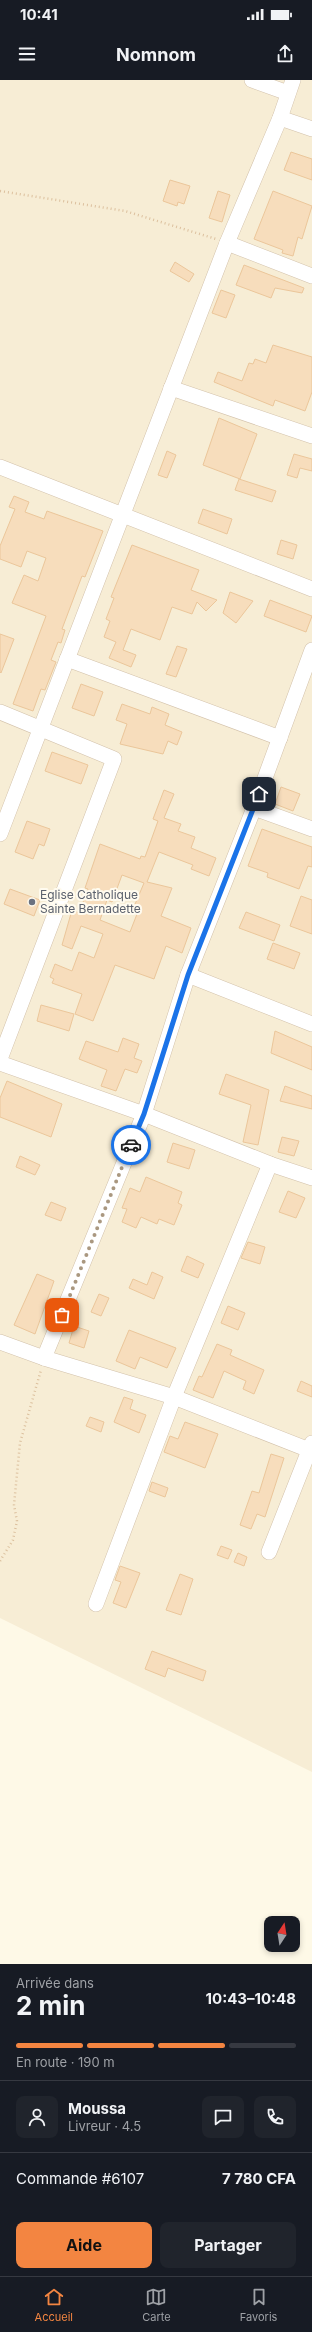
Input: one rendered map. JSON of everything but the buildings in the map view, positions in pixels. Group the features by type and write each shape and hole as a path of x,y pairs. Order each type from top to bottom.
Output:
{"street":[{"path":"0,834 39,728 227,243 280,118 290,87 252,80"},
{"path":"280,118 312,129"},
{"path":"227,243 312,276"},
{"path":"171,388 310,431"},
{"path":"0,467 122,516 312,589"},
{"path":"44,1358 144,1114 188,975 254,808 312,650"},
{"path":"67,658 280,738"},
{"path":"0,712 114,759 0,1059"},
{"path":"254,808 312,829"},
{"path":"188,975 312,1024"},
{"path":"0,1063 144,1114 270,1164 312,1178"},
{"path":"96,1604 174,1397 270,1164"},
{"path":"0,1342 44,1358 174,1397 311,1448 270,1552"}],"path":[{"path":"0,191 126,211 227,243"},
{"path":"0,1561 13,1540 17,1521 14,1505 20,1443 44,1358"}],"shaded area":[{"path":"0,80 312,80 312,1772 0,1618"}],"way so far":[{"path":"62,1315 131,1145"}],"place":[{"name":"Eglise Catholique Sainte Bernadette","path":"32,902"}],"route":[{"path":"131,1145 144,1114 188,975 259,794"}]}
